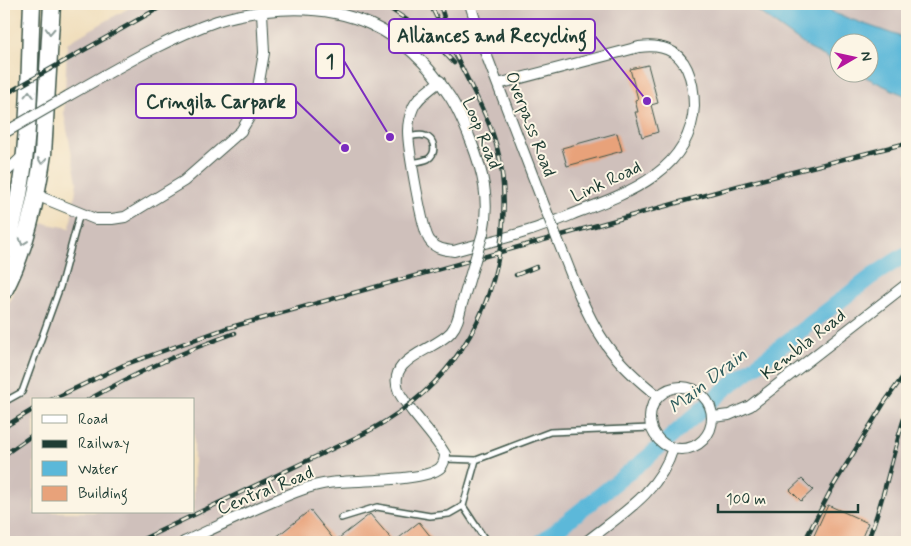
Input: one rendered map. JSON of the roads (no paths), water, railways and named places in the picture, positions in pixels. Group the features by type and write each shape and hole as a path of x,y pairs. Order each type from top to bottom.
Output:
{"main road":[{"path":"4,252 16,207 26,152 32,4"},
{"path":"4,291 29,226 36,196 43,154 52,4"}],"street":[{"name":"Overpass Road","path":"470,4 486,54 542,200 575,284 596,330 624,368 658,396"},
{"name":"Loop Road","path":"4,133 156,49 219,20 284,9 324,10 343,14 370,24 389,34 408,48 440,81 462,119 480,166 486,196 483,234 458,320 451,332 437,343 405,362 398,372 396,379 401,396 445,454 445,459"},
{"path":"36,196 95,219 112,219 125,217 184,181 241,131 250,116 260,81 264,53 262,12"},
{"name":"Link Road","path":"440,81 420,98 413,107 408,137 426,235 436,247 454,251 528,231 623,195 640,186 666,165 686,140 691,127 693,96 690,77 686,67 680,58 672,52 656,46 640,47 498,84"},
{"path":"4,174 26,152"},
{"name":"Kembla Road","path":"712,414 729,415 750,406 907,284"},
{"path":"676,386 687,386 697,390 705,397 712,414 711,427 707,436 700,443 682,450 663,444 653,432 650,411 658,396 676,386"},
{"path":"586,542 649,490 665,469 673,448"},
{"name":"Central Road","path":"184,542 309,486 328,482 371,481 429,474 440,468 445,459"}],"lane":[{"path":"900,4 907,10"},
{"path":"408,137 427,136 434,147 429,158 412,163"},
{"path":"4,402 22,392 60,287 80,212"},
{"path":"445,459 476,460 550,432 653,432"},
{"path":"341,518 377,507 430,516 448,514 463,506 476,460"},
{"path":"463,506 484,538 478,542"}],"water":[{"path":"750,4 819,4 836,14 907,39 907,96 876,82 878,82 878,32 828,32 828,58 810,49"}],"waterway":[{"name":"Main Drain","path":"541,542 648,457 724,390 871,277 903,256"}],"railway":[{"path":"4,95 166,4"},
{"path":"383,4 425,32 454,63"},
{"path":"137,542 357,437 387,420 414,401 438,379 458,355 474,328 487,299 496,268 504,212 503,178 494,136 430,4"},
{"path":"440,4 446,24"},
{"path":"55,398 124,365 224,329 745,184 907,143"},
{"path":"516,275 536,267"},
{"path":"92,398 160,363 235,333"},
{"path":"804,542 832,488 884,403 907,371"},
{"path":"867,542 879,509 907,409"},
{"path":"4,427 32,410"},
{"path":"4,455 32,435"}],"place":[{"name":"Alliances and Recycling","path":"647,101"},
{"name":"1","path":"390,137"},
{"name":"Cringila Carpark","path":"345,148"}]}
